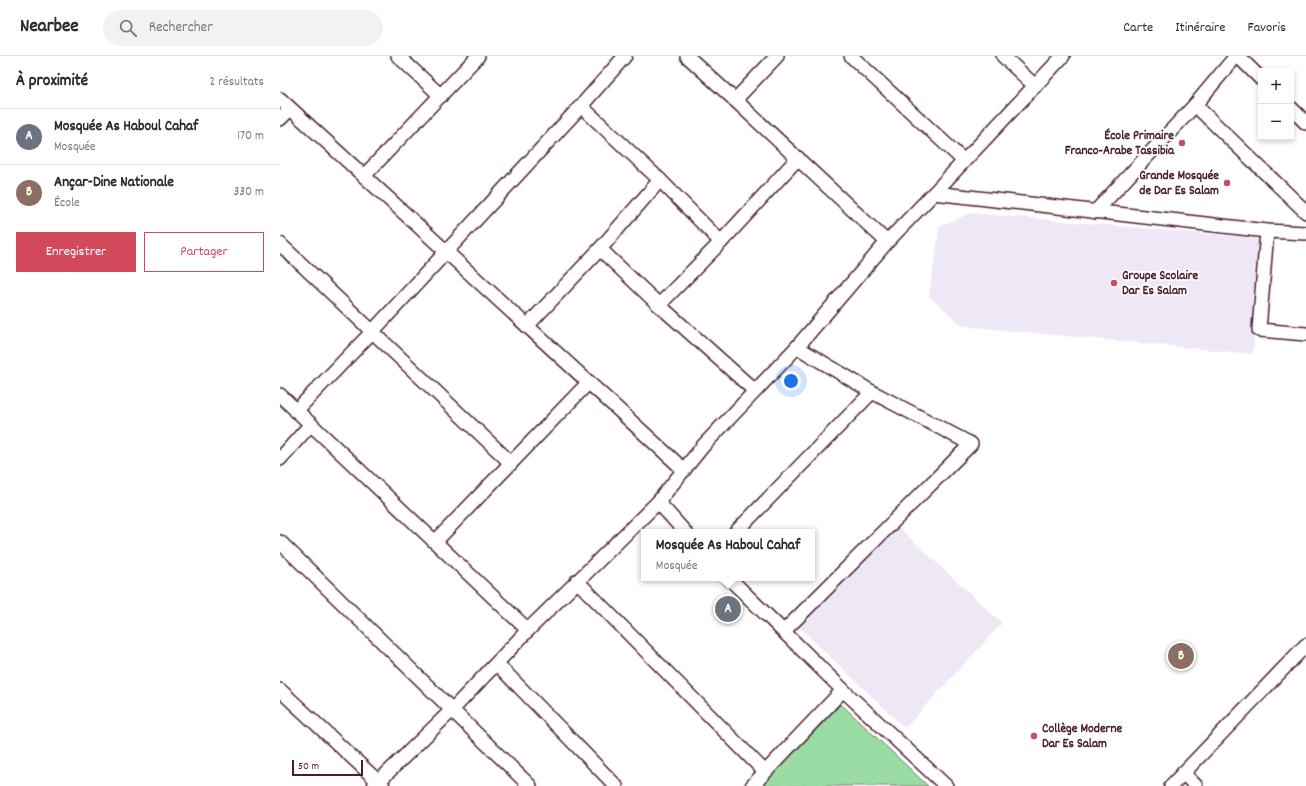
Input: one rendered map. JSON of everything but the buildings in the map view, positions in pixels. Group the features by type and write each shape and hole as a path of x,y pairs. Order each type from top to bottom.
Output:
{"street":[{"path":"398,56 441,96"},
{"path":"364,176 478,56"},
{"path":"296,411 372,332 581,106 625,56"},
{"path":"687,56 887,242"},
{"path":"735,100 777,56"},
{"path":"851,56 964,161"},
{"path":"1002,56 1035,86"},
{"path":"280,690 379,784 497,664 528,630 658,502 703,446 797,347 887,242 1063,56"},
{"path":"1095,212 1195,104 1237,56 1258,76"},
{"path":"280,99 684,470"},
{"path":"1195,104 1306,212"},
{"path":"581,106 660,180 722,242"},
{"path":"280,119 290,109"},
{"path":"1294,111 1306,123"},
{"path":"659,305 722,242 798,158"},
{"path":"528,326 660,180"},
{"path":"934,193 1267,231 1306,233"},
{"path":"1267,231 1259,330 1306,334"},
{"path":"280,244 511,463"},
{"path":"600,248 659,305 755,391"},
{"path":"784,631 971,444 872,392 797,347"},
{"path":"436,542 589,382"},
{"path":"739,529 872,392"},
{"path":"280,395 528,630"},
{"path":"280,459 311,424"},
{"path":"658,502 682,529"},
{"path":"280,542 530,786"},
{"path":"577,581 765,772"},
{"path":"732,581 843,690 946,786"},
{"path":"1171,786 1306,645"},
{"path":"497,664 609,784"},
{"path":"752,786 843,690"},
{"path":"1183,773 1196,786"}],"shaded area":[{"path":"971,213 1263,239 1253,354 963,326 929,296 940,226"},
{"path":"897,526 1002,623 905,728 798,626"}],"green space":[{"path":"841,704 928,786 762,786"}],"place":[{"name":"École Primaire Franco-Arabe Tassibia","path":"1182,143"},
{"name":"Grande Mosquée de Dar Es Salam","path":"1227,183"},
{"name":"Groupe Scolaire Dar Es Salam","path":"1114,283"},
{"name":"Mosquée As Haboul Cahaf","path":"728,609"},
{"name":"Ançar-Dine Nationale","path":"1181,656"},
{"name":"Collège Moderne Dar Es Salam","path":"1034,736"}]}
